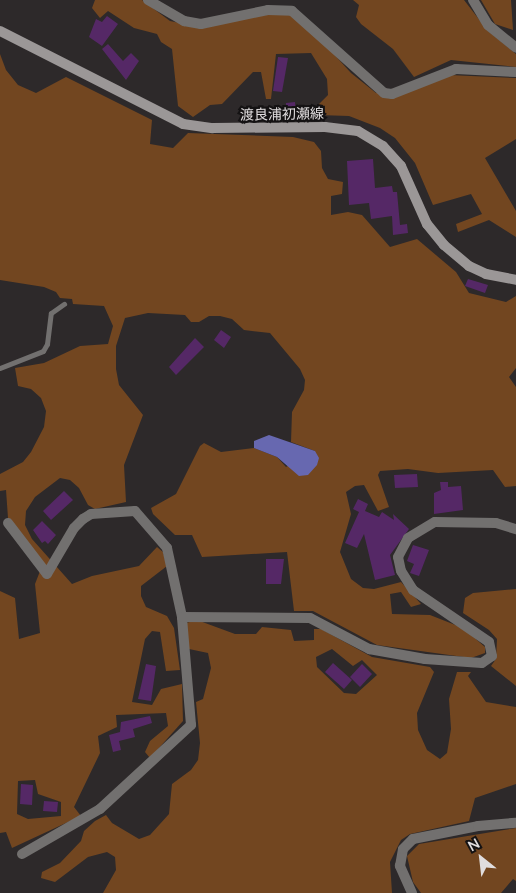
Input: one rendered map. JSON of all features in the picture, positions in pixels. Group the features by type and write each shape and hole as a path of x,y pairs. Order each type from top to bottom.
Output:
{"main road":[{"name":"渡良浦初瀬線","path":"0,32 154,112 188,125 243,129 325,127 358,131 383,146 397,161 410,182 427,224 444,245 468,266 486,274 516,280"}],"street":[{"path":"148,0 184,20 201,24 268,10 292,11 384,93 392,94 456,69 516,72"},
{"path":"473,0 488,25 516,48"},
{"path":"8,523 47,574 74,528 83,518 91,514 135,511 167,548 182,617 190,725 100,809 22,854"},
{"path":"182,617 310,618 368,649 425,659 482,663 492,656 492,646 486,638 413,590 401,571 398,557 408,538 435,522 496,523 516,529"},
{"path":"412,893 400,866 403,849 413,839 478,826 516,823"}],"lane":[{"path":"0,368 43,351 47,344 51,313 64,304"}],"shaded area":[{"path":"95,0 142,0 170,21 205,28 232,20 286,12 321,40 351,73 376,93 449,75 516,78 516,139 485,158 516,211 516,237 489,220 458,232 456,224 482,214 471,194 433,205 415,163 395,138 380,128 349,116 318,115 318,105 328,95 327,79 311,53 276,54 271,99 266,99 261,72 253,72 222,104 210,105 193,117 178,106 172,49 161,42 157,34 134,28 108,11 100,18 92,8"},
{"path":"353,0 464,0 488,31 516,54 516,67 451,60 414,77 393,49 361,24 356,17 359,5"},
{"path":"481,0 511,0 513,30 495,24"},
{"path":"0,54 6,70 18,85 36,93 66,77 152,120 150,144 173,148 188,133 293,137 314,142 321,151 322,168 328,179 343,182 342,194 331,196 331,215 348,212 362,215 390,247 417,239 456,272 469,293 506,302 516,296 516,368 509,377 516,387 516,486 505,487 493,470 438,473 408,469 380,471 378,475 389,507 378,511 364,485 355,486 346,492 351,514 340,552 351,579 363,588 374,589 401,582 421,604 411,607 401,592 390,594 392,614 430,615 463,628 485,647 485,653 471,658 377,645 313,611 294,611 287,552 202,557 192,535 175,535 153,514 151,508 176,494 200,446 204,443 221,452 254,448 277,457 286,467 315,451 291,442 292,412 304,390 305,380 300,369 270,333 244,330 232,319 209,316 199,322 191,322 185,315 148,313 125,318 116,346 116,369 119,385 143,415 124,465 126,502 95,509 88,505 79,488 70,480 60,478 35,497 26,511 25,525 32,539 72,584 92,576 139,566 157,547 163,552 167,566 141,586 141,596 146,607 167,616 174,628 180,670 166,671 160,632 152,631 145,639 132,702 152,705 161,689 182,684 183,721 150,758 145,752 150,741 168,726 166,713 116,715 117,727 98,736 100,753 74,807 81,816 12,848 6,832 0,833 0,591 15,598 19,639 40,633 35,584 42,566 8,518 6,490 0,491 0,474 23,462 31,452 44,427 46,411 41,398 31,389 18,386 15,368 44,363 80,346 108,344 113,326 104,306 73,304 72,299 60,298 56,292 44,287 0,280","holes":["35,780 38,794 61,802 61,816 28,819 17,814 18,781"]},
{"path":"269,435 315,451 319,458 317,465 308,475 299,476 277,457 254,448 254,441"},
{"path":"516,589 516,686 491,666 496,659 497,639 489,630 463,613 465,598 473,593"},
{"path":"197,620 235,634 256,634 262,627 291,630 294,641 314,640 314,629 321,629 372,657 430,667 434,672 417,713 418,730 427,750 440,759 447,753 451,729 449,699 457,672 471,672 468,676 486,702 516,707 516,784 475,798 469,821 410,834 401,840 390,862 392,893 103,893 116,870 115,857 107,852 88,857 55,882 41,878 42,872 60,863 81,841 84,831 95,821 106,815 112,823 139,839 150,835 169,814 172,784 191,770 198,760 200,743 196,702 203,699 211,668 208,653 189,649 186,623","holes":["332,649 353,666 362,660 377,675 356,694 344,693 317,667 316,657"]},
{"path":"516,828 516,881 513,879 501,893 421,893 413,882 407,856 419,844"}],"building":[{"path":"107,16 118,24 102,46 89,37 96,19 102,22"},
{"path":"108,44 123,61 131,53 139,61 126,80 102,49"},
{"path":"278,57 288,58 282,92 273,91"},
{"path":"295,102 296,116 279,117 279,109 286,108 286,103"},
{"path":"373,159 375,188 392,186 393,192 397,192 400,225 407,224 408,233 393,235 392,216 371,219 369,203 349,205 347,161"},
{"path":"468,279 488,285 485,293 465,286"},
{"path":"221,330 231,337 224,348 214,340"},
{"path":"195,338 204,347 176,375 169,367"},
{"path":"417,474 418,487 395,488 394,475"},
{"path":"440,482 448,482 448,487 461,486 463,510 434,514 434,493 441,490"},
{"path":"64,491 73,500 51,520 43,511"},
{"path":"358,499 368,504 365,511 379,517 382,512 394,520 393,514 409,529 390,555 395,575 375,580 364,534 357,548 345,543 359,512 353,509"},
{"path":"42,521 56,535 48,544 45,541 42,543 33,530"},
{"path":"413,545 429,550 419,576 410,573 414,564 407,561"},
{"path":"266,559 284,559 281,584 266,584"},
{"path":"333,663 352,680 344,689 325,672"},
{"path":"146,664 156,666 151,701 138,699"},
{"path":"362,664 372,674 360,687 350,677"},
{"path":"150,716 152,723 133,729 135,737 119,741 121,750 113,752 109,735 120,732 121,722"},
{"path":"21,784 33,785 32,805 20,804"},
{"path":"44,801 58,802 57,812 43,811"}]}
